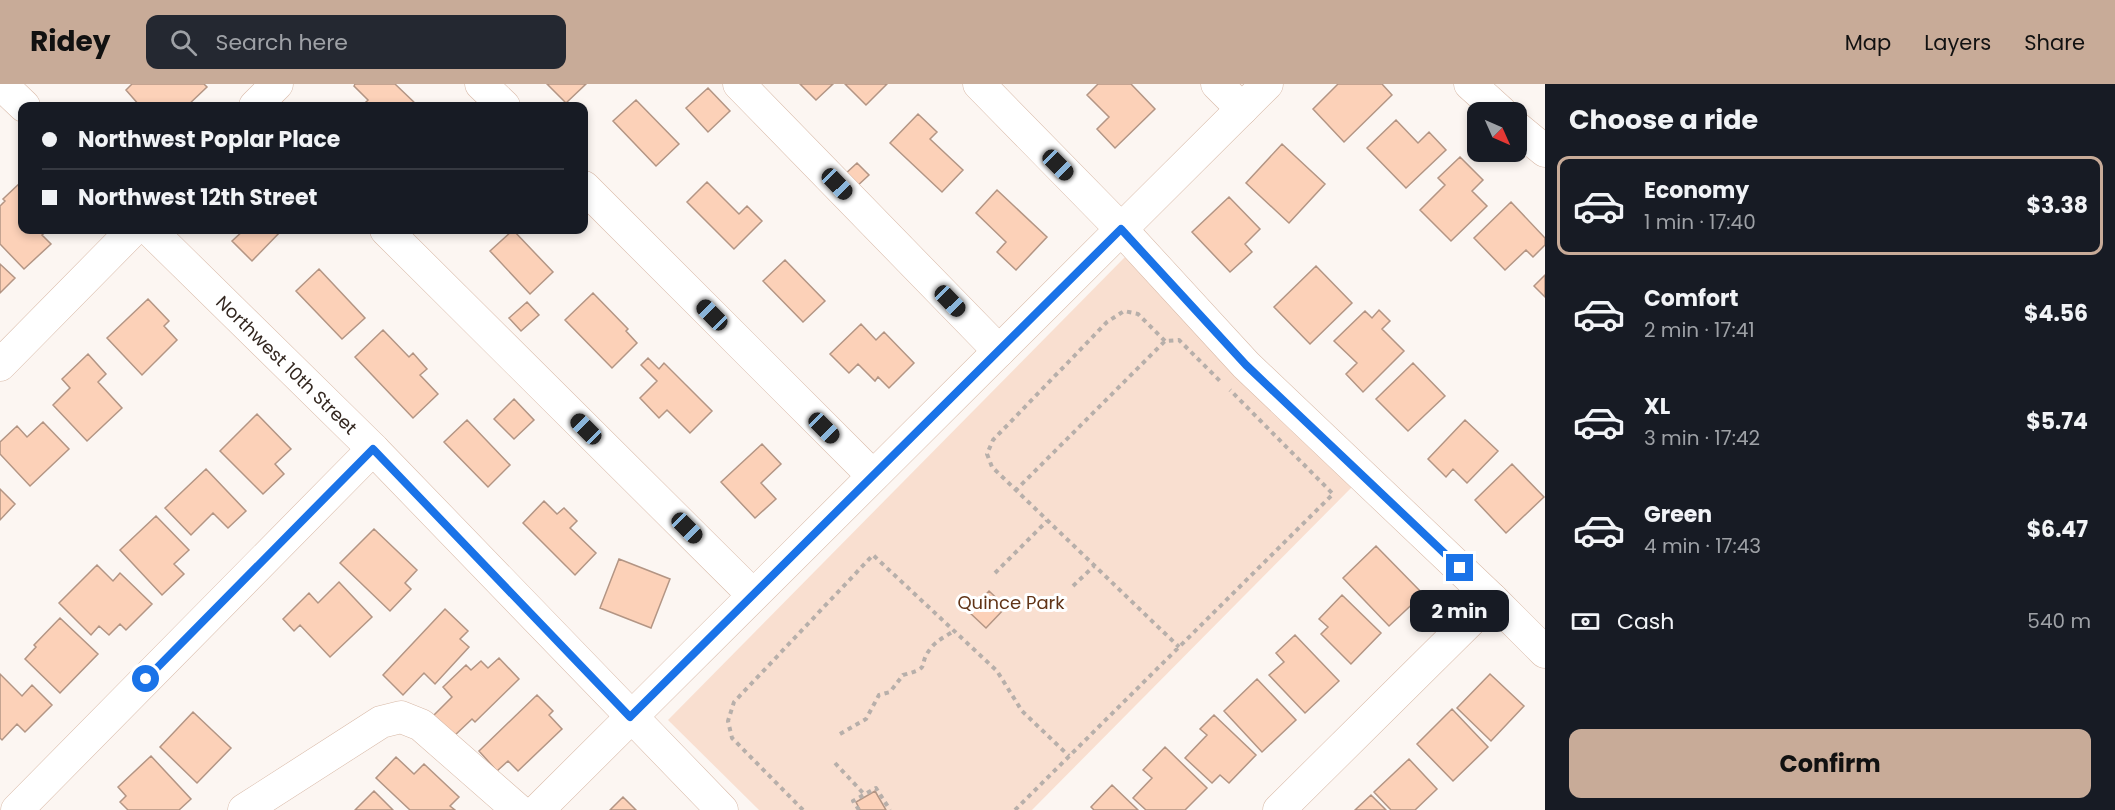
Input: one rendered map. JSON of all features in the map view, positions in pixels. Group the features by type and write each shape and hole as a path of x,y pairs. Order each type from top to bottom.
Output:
{"street":[{"path":"1,84 20,102"},
{"path":"481,84 500,102"},
{"path":"739,84 999,351"},
{"path":"979,84 1121,229 1246,365 1545,652"},
{"path":"1217,84 1242,109"},
{"path":"538,810 1267,84"},
{"path":"1470,84 1490,102"},
{"path":"1527,136 1545,151"},
{"path":"588,191 873,476"},
{"path":"0,365 130,234"},
{"name":"Northwest 10th Street","path":"154,234 373,449 722,810"},
{"path":"390,234 753,595"},
{"path":"17,810 373,449"},
{"path":"1279,810 1492,599"},
{"path":"244,810 381,722 401,717 421,725 518,810"}],"path":[{"path":"1165,341 1138,314 1124,311 1107,322 993,440 987,454 992,468 1179,647"},
{"path":"1015,810 1333,494 1179,340 1165,341 1016,491"},
{"path":"995,573 1047,521"},
{"path":"803,810 732,738 728,721 734,702 873,555 997,671 1022,711 1069,756"},
{"path":"1073,586 1094,566"},
{"path":"840,734 866,719 879,695 890,692 903,675 919,672 932,646 954,631"},
{"path":"835,763 864,794"},
{"path":"859,810 854,801 876,788 890,810"}],"green space":[{"name":"Quince Park","path":"1125,257 1355,484 1032,810 759,810 668,720"}],"building":[{"path":"132,84 204,84 207,87 191,102 136,102 126,90"},
{"path":"355,84 395,84 414,102 366,102 368,100 354,86"},
{"path":"547,84 586,84 567,102"},
{"path":"800,84 833,84 816,100"},
{"path":"845,84 887,84 866,105"},
{"path":"1098,84 1131,84 1155,109 1115,148 1097,129 1109,117 1087,95"},
{"path":"1338,84 1382,84 1392,95 1344,142 1313,109"},
{"path":"708,88 730,111 708,132 686,108"},
{"path":"636,100 679,144 656,166 613,121"},
{"path":"918,114 937,132 930,139 963,170 942,192 890,143"},
{"path":"1396,120 1418,143 1429,132 1446,150 1406,188 1367,148"},
{"path":"1282,144 1325,184 1289,223 1246,183"},
{"path":"1460,157 1483,180 1472,191 1487,206 1451,241 1420,210 1445,185 1438,178"},
{"path":"857,163 869,175 855,188 843,176"},
{"path":"707,182 739,214 747,206 762,221 734,249 687,202"},
{"path":"18,185 18,234 43,234 51,244 24,269 0,244 0,206 5,201 3,199"},
{"path":"997,190 1047,237 1016,270 997,252 1006,242 976,213"},
{"path":"1229,197 1260,229 1245,244 1252,252 1230,272 1192,232"},
{"path":"1511,202 1545,238 1545,245 1533,257 1526,250 1505,270 1474,238"},
{"path":"240,234 278,234 252,261 232,241"},
{"path":"509,234 517,234 553,272 530,294 490,251"},
{"path":"785,260 825,301 803,322 763,281"},
{"path":"0,264 15,278 0,293"},
{"path":"1316,266 1352,303 1310,344 1274,307"},
{"path":"319,269 365,318 342,339 296,291"},
{"path":"1545,275 1545,297 1534,286"},
{"path":"593,293 628,329 626,331 637,343 612,368 565,320"},
{"path":"148,299 169,321 164,326 177,340 142,375 107,338"},
{"path":"527,302 539,315 521,331 509,318"},
{"path":"1379,310 1390,321 1382,329 1404,351 1363,392 1346,374 1357,363 1334,341 1365,311 1372,318"},
{"path":"861,324 876,340 884,332 914,363 889,388 878,377 875,381 858,364 849,373 830,354"},
{"path":"383,330 409,357 413,353 427,369 420,375 438,394 413,418 355,357"},
{"path":"88,354 106,374 98,382 122,408 87,441 53,405 70,388 62,379"},
{"path":"648,358 659,369 664,363 712,411 690,433 667,410 659,418 640,398 657,381 641,365"},
{"path":"1413,363 1445,396 1408,431 1376,399"},
{"path":"514,399 534,420 514,439 494,419"},
{"path":"257,414 291,449 275,464 284,474 263,494 220,451"},
{"path":"467,420 510,465 488,487 444,442"},
{"path":"1465,420 1498,451 1467,483 1453,469 1446,477 1428,459"},
{"path":"43,422 69,449 30,486 0,454 0,442 17,426 27,437"},
{"path":"762,444 781,464 761,483 776,499 755,518 721,482"},
{"path":"1512,464 1544,497 1506,533 1475,500"},
{"path":"206,469 246,511 228,528 213,513 191,535 165,508"},
{"path":"0,489 15,504 0,520"},
{"path":"544,501 557,514 564,508 577,521 570,528 596,553 575,575 523,523"},
{"path":"156,516 189,550 174,564 184,574 162,595 120,550"},
{"path":"374,529 417,570 405,583 411,589 390,611 340,563"},
{"path":"1376,546 1423,594 1389,626 1343,578"},
{"path":"619,559 670,579 651,628 600,608"},
{"path":"97,565 113,581 120,573 152,604 126,630 120,624 109,635 99,626 91,635 59,603"},
{"path":"339,582 372,617 330,657 300,625 294,631 283,619 309,593 318,603"},
{"path":"989,591 1006,607 986,628 969,612"},
{"path":"1342,595 1381,633 1351,664 1321,634 1328,627 1319,619"},
{"path":"445,609 468,631 460,639 469,647 435,684 424,673 403,695 383,675"},
{"path":"60,618 98,654 60,693 25,659 36,647 34,645"},
{"path":"1295,635 1339,681 1305,713 1269,675 1284,662 1276,653"},
{"path":"499,658 519,679 475,722 472,719 453,737 433,716 452,697 443,687 466,665 471,670 481,661 488,668"},
{"path":"0,674 22,696 32,685 52,705 25,732 17,724 2,740 0,738"},
{"path":"1490,674 1524,706 1491,741 1457,708"},
{"path":"1257,679 1296,720 1262,752 1224,711"},
{"path":"537,695 553,711 549,715 562,729 518,771 508,761 497,771 479,751"},
{"path":"1452,709 1488,747 1453,781 1417,744"},
{"path":"193,712 231,748 197,783 160,747"},
{"path":"1214,715 1256,755 1229,783 1220,775 1212,783 1185,758 1207,735 1200,729"},
{"path":"1165,747 1207,788 1185,810 1146,810 1133,798 1152,778 1143,770"},
{"path":"151,756 191,799 179,810 128,810 120,802 126,796 118,787"},
{"path":"396,757 414,774 424,764 459,797 450,806 455,810 410,810 376,778"},
{"path":"1409,759 1437,789 1415,810 1391,810 1374,792"},
{"path":"1112,785 1138,810 1094,810 1091,807"},
{"path":"374,791 393,810 355,810"},
{"path":"875,791 886,810 860,810 856,802"},
{"path":"1371,795 1386,810 1355,810"},
{"path":"623,797 636,810 610,810"}],"route":[{"path":"146,679 373,449 630,717 1121,229 1246,365 1460,568"}]}
